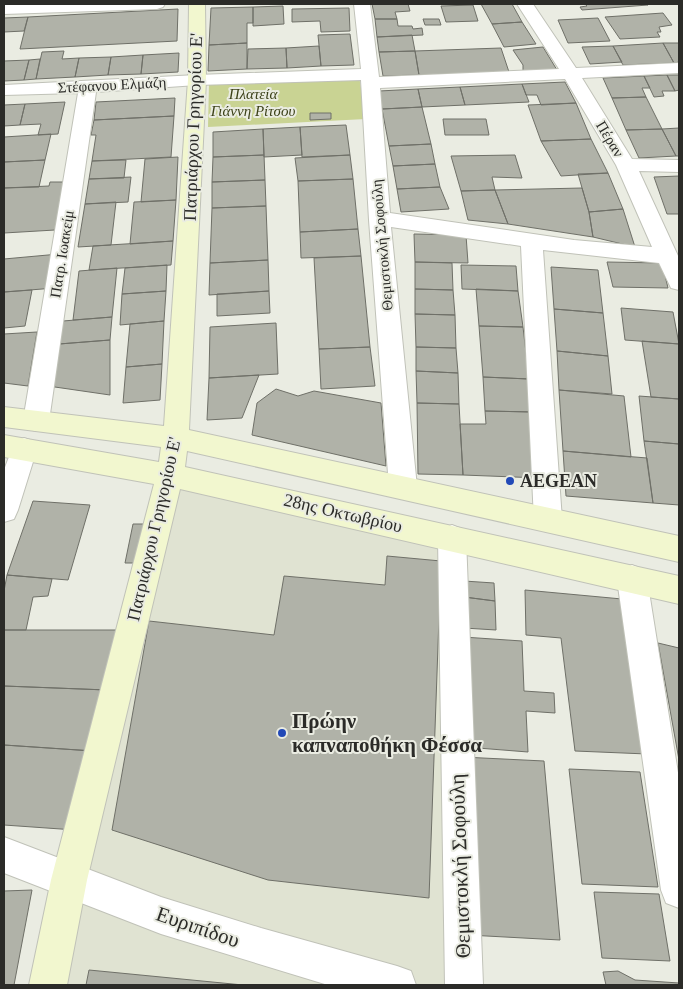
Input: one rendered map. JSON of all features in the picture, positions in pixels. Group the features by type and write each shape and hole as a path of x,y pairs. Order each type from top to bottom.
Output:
{"street":[{"path":"4,9 158,4"},
{"name":"Πατριάρχου Γρηγορίου Ε'","path":"48,985 70,880 170,475 176,438 197,80 197,4"},
{"name":"Θεμιστοκλή Σοφούλη","path":"362,4 370,78 403,487"},
{"name":"Πέραν","path":"525,4 571,74 626,166 679,282"},
{"name":"Στέφανου Ελμάζη","path":"4,90 197,80 571,74 679,68"},
{"name":"Πατρ. Ιωακείμ","path":"36,421 88,87"},
{"path":"626,166 679,166"},
{"path":"380,220 402,221 574,247 667,256"},
{"path":"532,241 548,520"},
{"path":"4,417 176,438 679,549"},
{"path":"4,510 14,448"},
{"name":"28ης Οκτωβρίου","path":"14,448 170,475 679,590"},
{"name":"Θεμιστοκλή Σοφούλη","path":"452,538 464,985"},
{"path":"632,580 679,890"},
{"name":"Ευριπίδου","path":"4,855 28,862 128,904 247,944 397,985"}],"shaded area":[{"path":"176,487 444,545 451,985 58,985 76,894"}],"green space":[{"name":"Πλατεία Γιάννη Ρίτσου","path":"359,76 366,119 208,127 209,83"}],"building":[{"path":"372,4 408,4 410,11 395,12 397,19 375,19"},
{"path":"481,4 512,4 522,22 492,24"},
{"path":"585,4 648,5 582,10 580,7 587,6"},
{"path":"473,5 478,21 446,22 441,6"},
{"path":"283,6 284,24 253,26 253,7"},
{"path":"253,7 253,23 247,23 247,43 209,45 211,8"},
{"path":"349,8 350,31 321,32 320,21 292,22 292,9"},
{"path":"178,9 177,41 20,49 28,17"},
{"path":"663,13 672,25 659,27 661,32 657,32 660,37 620,39 605,17"},
{"path":"28,17 24,31 4,32 4,18"},
{"path":"598,18 610,41 568,43 558,20"},
{"path":"375,19 397,19 398,26 412,26 413,29 422,28 423,35 377,37"},
{"path":"423,19 439,19 441,25 425,25"},
{"path":"522,22 536,44 504,47 492,24"},
{"path":"350,34 354,65 321,66 318,35"},
{"path":"412,35 415,51 379,52 377,37"},
{"path":"247,43 247,69 208,71 209,45"},
{"path":"663,43 674,63 623,65 613,46"},
{"path":"663,43 679,43 679,62 674,63"},
{"path":"319,46 321,66 287,68 286,48"},
{"path":"613,46 622,62 590,64 582,47"},
{"path":"543,47 557,70 523,71 523,65 513,50"},
{"path":"286,48 287,68 247,69 248,49"},
{"path":"501,48 509,72 419,75 415,51"},
{"path":"64,51 62,59 79,58 75,77 36,79 42,52"},
{"path":"415,51 419,75 383,76 379,52"},
{"path":"179,53 178,72 141,74 143,55"},
{"path":"143,55 141,74 108,75 111,57"},
{"path":"111,57 108,75 75,77 79,58"},
{"path":"40,59 36,79 24,80 29,60"},
{"path":"29,60 24,80 4,81 4,61"},
{"path":"667,75 679,75 679,90 675,91"},
{"path":"667,75 675,91 662,91 664,96 654,97 644,76"},
{"path":"644,76 650,88 642,88 646,97 612,98 603,78"},
{"path":"565,82 576,103 541,105 537,95 526,95 522,84"},
{"path":"522,84 529,102 465,105 460,87"},
{"path":"460,87 465,105 422,107 418,89"},
{"path":"418,89 422,107 382,109 379,91"},
{"path":"646,97 662,129 626,130 612,98"},
{"path":"175,98 174,116 94,120 96,102"},
{"path":"65,102 58,134 38,135 41,124 20,125 25,104"},
{"path":"576,103 591,139 541,141 528,105"},
{"path":"25,104 20,125 4,126 4,105"},
{"path":"422,107 431,144 389,146 382,109"},
{"path":"310,113 331,113 331,119 310,120"},
{"path":"174,116 171,157 92,161 96,135 91,135 94,120"},
{"path":"443,119 486,119 489,135 445,135"},
{"path":"346,125 350,155 302,157 300,127"},
{"path":"300,127 302,155 264,157 263,129"},
{"path":"679,128 679,156 676,156 662,129"},
{"path":"263,129 264,155 213,157 213,132"},
{"path":"662,129 676,156 639,158 626,130"},
{"path":"51,134 45,160 4,162 4,137"},
{"path":"591,139 608,173 561,176 541,141"},
{"path":"431,144 435,164 393,166 389,146"},
{"path":"264,155 265,180 212,182 213,157"},
{"path":"350,155 353,179 298,181 295,158"},
{"path":"515,155 522,178 492,177 495,190 461,191 451,156"},
{"path":"178,157 176,200 141,202 145,159"},
{"path":"45,160 39,187 4,188 4,162"},
{"path":"126,160 124,178 89,179 92,161"},
{"path":"435,164 440,187 397,189 393,166"},
{"path":"608,173 623,209 589,212 578,174"},
{"path":"679,176 679,214 667,214 654,177"},
{"path":"131,177 128,202 85,204 89,179"},
{"path":"353,179 358,229 300,232 298,181"},
{"path":"265,180 266,206 212,208 212,182"},
{"path":"50,182 65,182 55,230 4,233 4,188 49,186"},
{"path":"440,187 449,209 401,212 397,189"},
{"path":"582,188 589,212 593,237 508,224 495,190"},
{"path":"495,190 508,224 468,220 461,191"},
{"path":"176,200 173,241 130,244 134,202"},
{"path":"116,202 111,245 78,247 85,204"},
{"path":"266,206 268,260 210,263 212,208"},
{"path":"623,209 635,247 593,237 589,212"},
{"path":"358,229 361,256 301,258 300,232"},
{"path":"414,234 466,235 468,263 415,262"},
{"path":"173,241 171,265 89,270 93,246"},
{"path":"59,254 55,288 4,292 4,259"},
{"path":"361,256 370,347 319,349 314,258"},
{"path":"268,260 269,291 209,295 210,263"},
{"path":"415,262 452,263 453,290 415,289"},
{"path":"607,262 662,263 668,288 613,287"},
{"path":"167,265 166,291 122,294 125,268"},
{"path":"461,265 516,266 518,291 462,289"},
{"path":"551,267 598,270 603,313 554,309"},
{"path":"117,268 112,317 73,320 79,271"},
{"path":"415,289 453,290 455,315 415,314"},
{"path":"476,289 518,291 523,327 479,326"},
{"path":"32,290 25,326 4,328 4,292"},
{"path":"166,291 164,321 120,325 122,294"},
{"path":"269,291 270,313 217,316 217,294"},
{"path":"621,308 673,312 679,344 625,340"},
{"path":"554,309 603,313 608,356 557,351"},
{"path":"415,314 455,315 456,348 416,347"},
{"path":"112,317 110,340 59,344 63,321"},
{"path":"164,321 162,364 126,367 130,324"},
{"path":"276,323 278,374 209,378 210,327"},
{"path":"479,326 523,327 529,379 483,377"},
{"path":"37,332 28,386 4,383 4,334"},
{"path":"110,340 110,395 48,386 59,344"},
{"path":"642,341 679,344 679,399 651,397"},
{"path":"370,347 375,386 321,389 319,349"},
{"path":"416,347 456,348 458,373 416,371"},
{"path":"557,351 608,356 612,394 559,390"},
{"path":"162,364 160,400 123,403 126,367"},
{"path":"416,371 458,373 459,404 417,403"},
{"path":"259,375 242,418 207,420 209,378"},
{"path":"483,377 529,379 533,412 485,411"},
{"path":"276,389 298,396 314,391 381,403 386,466 252,435 257,403"},
{"path":"559,390 624,396 631,457 563,451"},
{"path":"639,396 679,399 679,444 644,441"},
{"path":"417,403 459,404 463,475 418,474"},
{"path":"485,411 533,412 540,478 463,475 460,424 486,424"},
{"path":"644,441 679,444 679,505 653,503"},
{"path":"563,451 647,458 653,503 566,496"},
{"path":"33,501 90,505 68,580 7,575"},
{"path":"133,524 150,524 142,563 125,563"},
{"name":"Πρώην καπναποθήκη Φέσσα","path":"387,556 441,561 429,898 268,880 112,830 149,621 274,635 284,576 385,585"},
{"path":"7,575 52,579 48,596 33,597 26,630 4,630 4,591"},
{"path":"464,581 494,583 495,601 464,597"},
{"path":"525,590 622,599 647,754 575,751 561,638 526,635"},
{"path":"464,597 495,601 496,630 464,628"},
{"path":"4,630 117,630 107,690 4,686"},
{"path":"463,637 522,641 524,691 554,693 555,713 526,711 528,752 465,747"},
{"path":"658,643 679,648 679,760"},
{"path":"4,686 107,690 93,751 4,745"},
{"path":"4,745 93,751 75,830 4,825"},
{"path":"462,757 544,761 560,940 468,935"},
{"path":"569,769 640,772 658,887 582,884"},
{"path":"32,890 14,985 4,985 4,891"},
{"path":"594,892 659,894 670,961 602,958"},
{"path":"89,970 243,985 86,985"},
{"path":"618,971 635,980 679,983 679,985 606,985 603,972"}],"place":[{"name":"AEGEAN","path":"510,481"},
{"name":"Πρώην καπναποθήκη Φέσσα","path":"282,733"}]}
